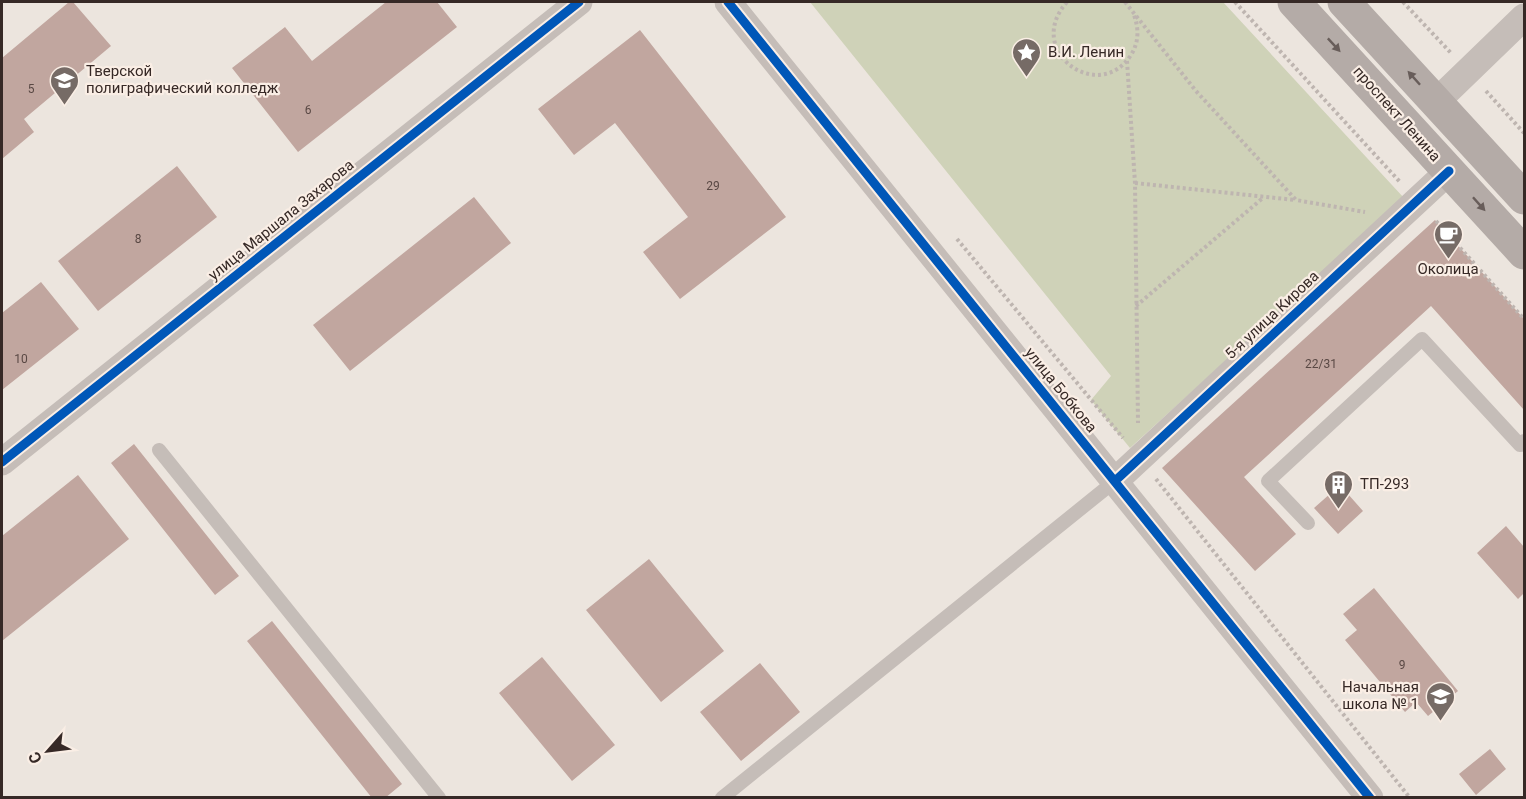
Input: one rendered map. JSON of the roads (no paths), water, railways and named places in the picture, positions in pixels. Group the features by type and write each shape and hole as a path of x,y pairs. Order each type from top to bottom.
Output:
{"main road":[{"name":"проспект Ленина","path":"1294,2 1524,253"},
{"path":"1344,2 1524,198"},
{"path":"1394,110 1416,114 1427,110 1436,102"},
{"path":"1449,171 1469,162 1482,163 1498,169"}],"street":[{"name":"улица Маршала Захарова","path":"2,462 579,2"},
{"name":"улица Бобкова","path":"728,2 1370,798"},
{"path":"1436,102 1524,17"},
{"name":"5-я улица Кирова","path":"1115,481 1449,171"}],"lane":[{"path":"1308,523 1268,481 1422,339 1520,445 1524,441"},
{"path":"159,450 439,798"},
{"path":"722,798 1115,481"}],"place":[{"name":"В.И. Ленин","path":"1027,78"},
{"name":"Тверской полиграфический колледж","path":"65,106"},
{"name":"Околица","path":"1448,260"},
{"name":"ТП-293","path":"1339,510"},
{"name":"Начальная школа № 1","path":"1440,722"}]}
